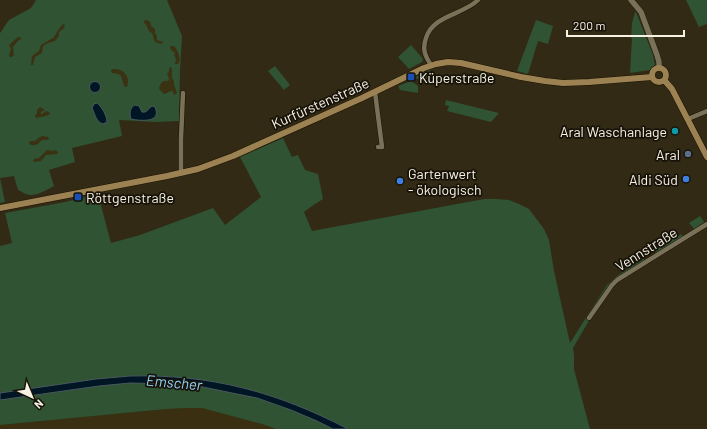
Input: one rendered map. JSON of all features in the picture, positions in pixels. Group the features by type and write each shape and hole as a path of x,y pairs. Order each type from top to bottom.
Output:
{"main road":[{"name":"Kurfürstenstraße","path":"0,208 198,169 224,160 431,65 448,62 461,63 522,77 563,83 652,77 654,81 657,82 665,80"},
{"path":"652,77 654,71 659,68 666,72 667,76 665,80 672,89 707,156"}],"street":[{"path":"431,65 424,52 425,42 429,32 440,21 472,5 478,0"},
{"path":"632,0 639,10 657,55 659,68"},
{"path":"375,92 382,147 378,147"},
{"path":"181,173 183,94"},
{"path":"688,120 707,111"},
{"name":"Vennstraße","path":"589,318 616,280 707,224"}],"shaded area":[{"path":"186,408 202,408 276,429 0,429 0,425"}],"green space":[{"path":"36,0 167,0 182,36 179,121 155,122 119,120 122,136 72,148 75,162 49,170 54,186 33,195 25,194 18,190 14,176 0,178 0,33 9,20 31,8"},
{"path":"686,0 707,0 707,24 699,27"},
{"path":"635,12 653,55 655,65 650,70 630,73 632,23"},
{"path":"536,20 553,26 548,44 538,41 528,74 517,71"},
{"path":"411,45 423,59 422,62 409,69 398,57"},
{"path":"275,66 290,85 284,90 268,71"},
{"path":"430,70 427,81 415,78 422,73"},
{"path":"411,81 418,86 418,93 400,90 398,86"},
{"path":"446,100 499,113 491,122 447,111 449,106 445,105"},
{"path":"283,138 292,157 298,155 305,170 318,174 323,199 304,212 312,231 484,199 509,200 529,209 544,229 549,240 554,271 570,343 607,285 617,276 644,258 645,262 621,276 590,319 573,348 574,369 590,429 276,429 202,408 166,409 0,425 0,246 12,243 5,213 65,202 98,194 111,243 140,235 213,208 225,225 261,197 240,157"},
{"path":"0,178 5,202 0,203"},
{"path":"700,216 704,222 694,229 689,223"},
{"path":"681,234 683,237 657,254 654,251"}],"sand":[{"path":"145,20 150,22 151,26 155,29 157,40 163,42 162,44 154,40 152,33 144,23"},
{"path":"63,24 65,25 64,28 59,32 59,36 55,41 43,46 42,53 35,57 33,65 31,65 32,56 39,51 41,45 53,38"},
{"path":"18,37 21,39 13,47 14,55 10,57 9,55 11,49 9,45"},
{"path":"171,46 174,46 180,57 178,64 175,64 175,53 171,50"},
{"path":"171,67 172,78 177,93 174,95 171,91 164,94 159,88 162,82 168,81 169,78 167,74 169,68"},
{"path":"112,69 123,71 128,79 127,87 125,87 121,75 112,73"},
{"path":"40,107 45,110 41,112 41,114 46,111 50,114 36,118 35,116 37,110"},
{"path":"42,136 48,137 49,139 42,140 35,145 29,144 30,141 35,141"},
{"path":"47,150 56,150 58,153 46,155 41,161 33,161 34,159 39,158"}],"water":[{"path":"93,82 97,82 99,83 99,91 93,92 90,89 90,85"},
{"path":"97,103 106,117 107,122 103,124 97,120 92,108 94,104"},
{"path":"135,105 139,106 142,112 146,111 152,106 155,107 156,116 149,120 131,119 130,111"},
{"name":"Emscher","path":"130,376 188,378 243,388 269,395 295,405 348,429 333,429 291,410 257,398 203,387 175,384 130,383 0,400 0,393 96,379"}],"place":[{"name":"Küperstraße","path":"411,77"},
{"name":"Aral Waschanlage","path":"675,131"},
{"name":"Aral","path":"688,154"},
{"name":"Aldi Süd","path":"686,179"},
{"name":"Gartenwert - ökologisch","path":"400,181"},
{"name":"Röttgenstraße","path":"78,197"}]}
